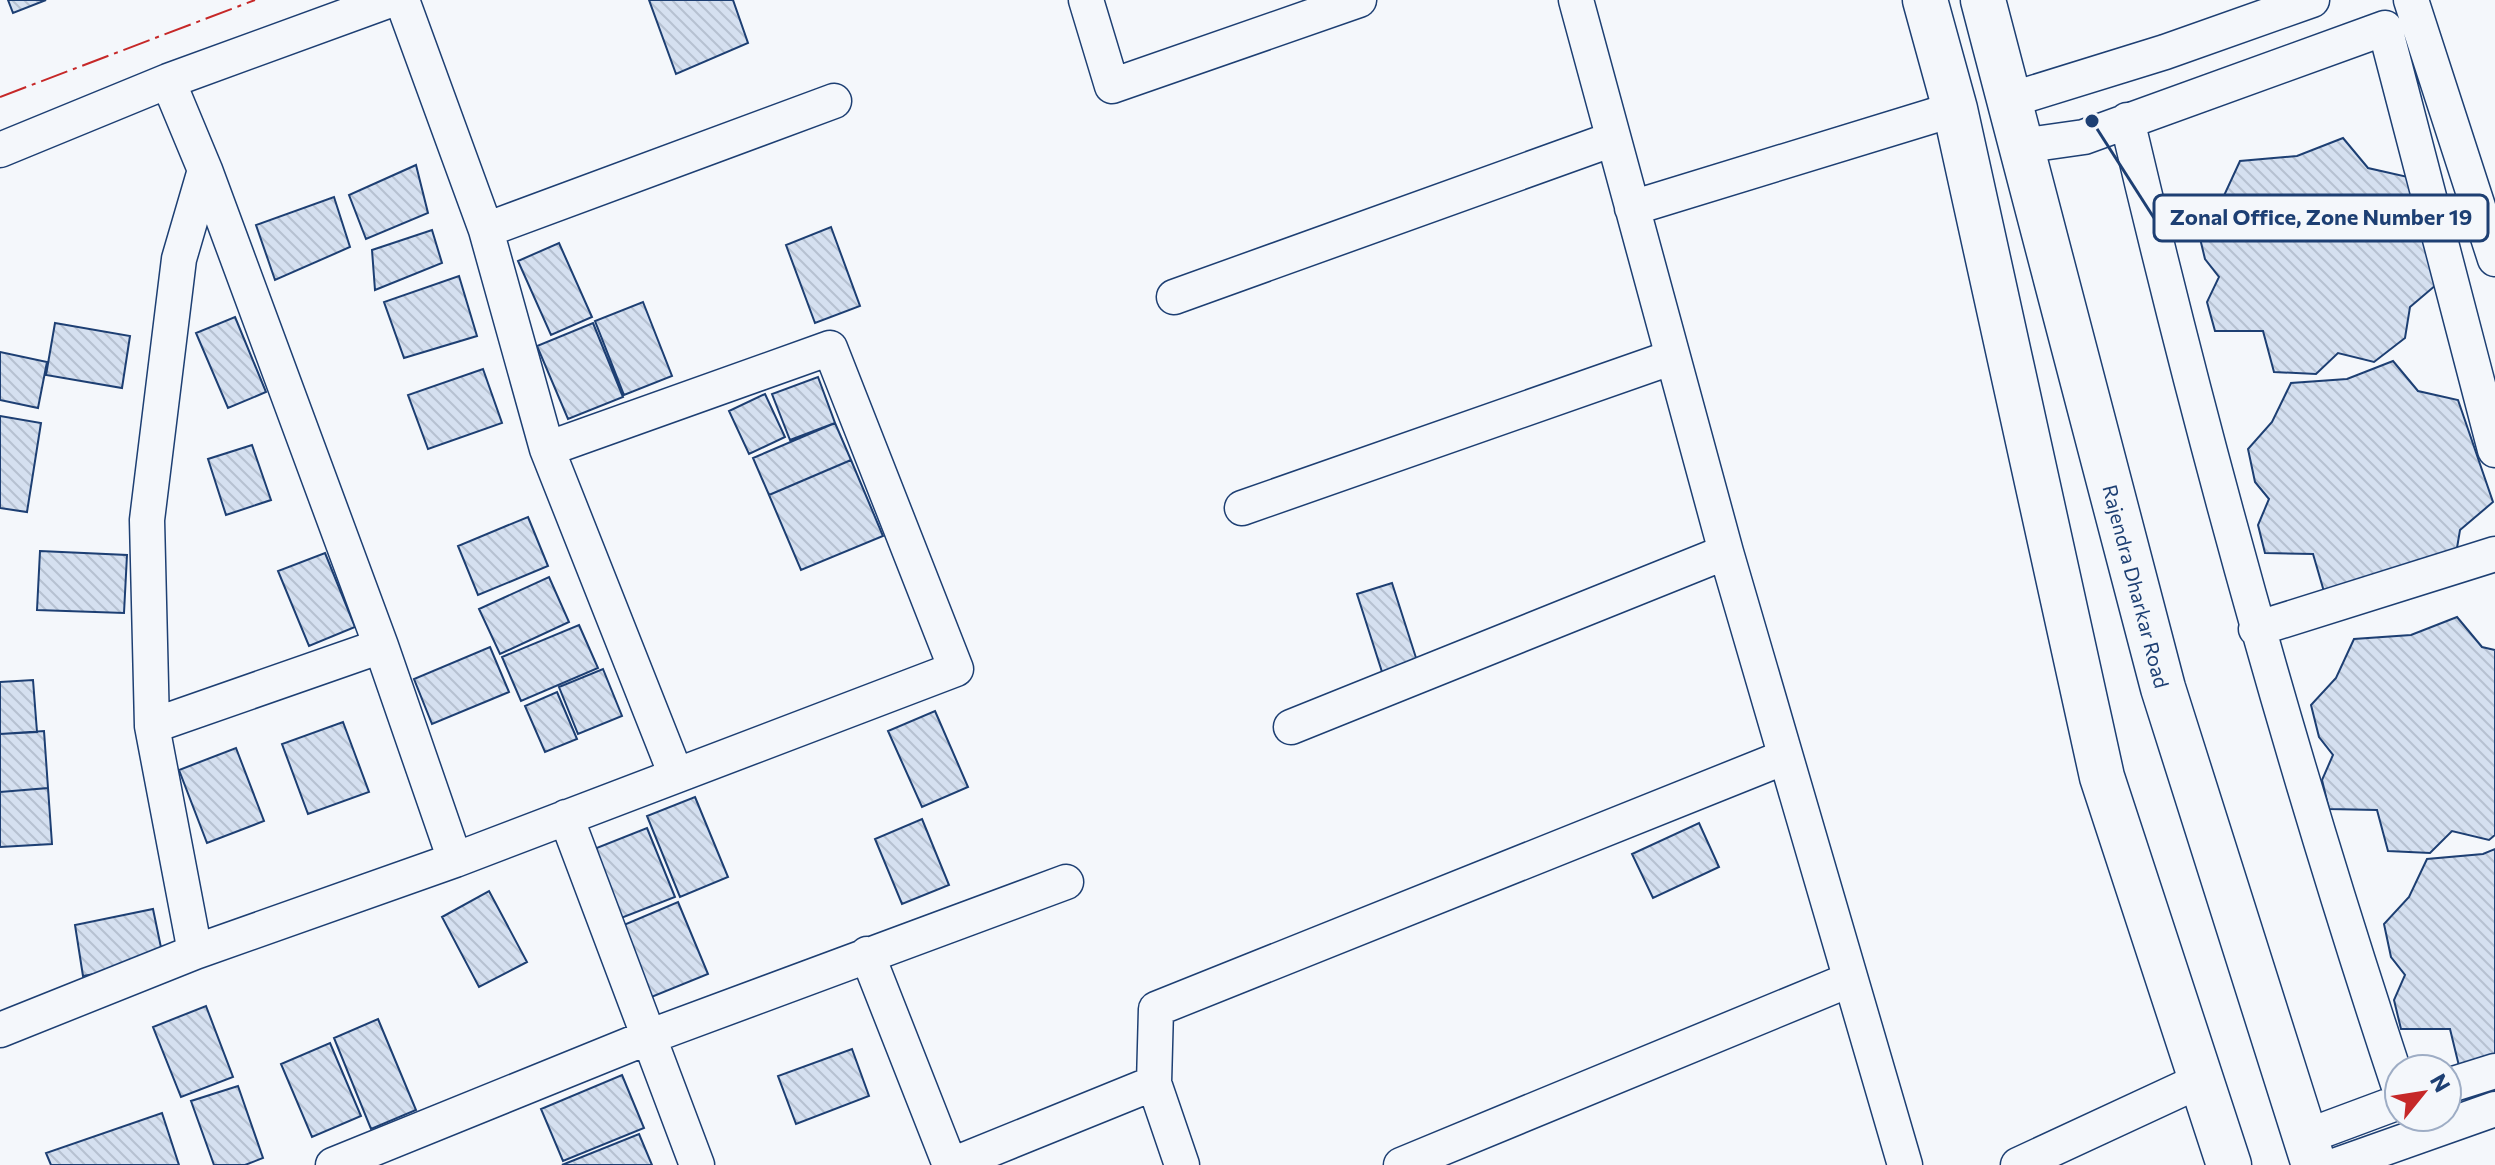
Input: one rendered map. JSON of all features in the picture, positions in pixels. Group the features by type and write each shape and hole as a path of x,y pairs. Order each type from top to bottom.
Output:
{"main road":[{"path":"1925,0 1955,109 2102,777 2229,1165"},
{"name":"Rajendra Dharkar Road","path":"1983,0 2163,688 2319,1156"}],"street":[{"path":"0,150 168,81 390,0"},
{"path":"402,0 486,230 547,449 676,775"},
{"path":"1086,0 1112,86 1359,0"},
{"path":"1576,0 1726,552 1905,1165"},
{"path":"2010,100 2165,52 2312,0"},
{"path":"2411,0 2492,241"},
{"path":"2021,146 2084,137 2385,28 2495,450"},
{"path":"168,81 205,170 381,646 455,860"},
{"path":"486,230 834,101"},
{"path":"1632,208 1955,109"},
{"path":"2127,120 2185,363 2256,629 2327,871 2388,1053"},
{"path":"1174,297 1613,139"},
{"path":"195,952 152,726 147,520 179,259 205,170"},
{"path":"0,1030 195,952 455,860 956,669 830,348 547,449"},
{"path":"1242,508 1673,357"},
{"path":"1291,727 1726,552"},
{"path":"2256,629 2495,554"},
{"path":"152,726 381,646"},
{"path":"1182,1165 1154,1083 1156,1009 1785,757"},
{"path":"566,817 697,1165"},
{"path":"333,1165 417,1151 651,1036 1066,882"},
{"path":"867,954 951,1165 1154,1083"},
{"path":"1401,1165 1849,980"},
{"path":"2463,1081 2495,1071"},
{"path":"2018,1165 2199,1081"},
{"path":"2319,1156 2495,1109"},
{"path":"2319,1156 2383,1113"}],"building":[{"path":"8,0 46,0 13,13"},
{"path":"649,0 733,0 748,43 676,74"},
{"path":"2343,138 2368,168 2408,177 2443,279 2410,307 2405,338 2374,362 2338,353 2316,374 2274,372 2263,331 2215,331 2207,302 2219,277 2205,259 2197,226 2222,200 2240,161 2297,156"},
{"path":"416,165 428,213 366,239 349,195"},
{"path":"334,197 350,247 275,280 256,225"},
{"path":"831,227 860,306 815,323 786,245"},
{"path":"432,230 442,263 375,290 372,250"},
{"path":"559,243 592,317 551,335 518,261"},
{"path":"459,276 477,336 404,358 384,302"},
{"path":"643,302 672,376 624,395 595,321"},
{"path":"235,317 266,392 228,408 196,333"},
{"path":"55,323 130,336 122,388 46,375"},
{"path":"593,323 623,397 568,419 537,346"},
{"path":"0,352 47,362 38,408 0,400"},
{"path":"2393,361 2418,391 2458,400 2493,502 2460,530 2455,560 2325,595 2313,554 2265,553 2258,525 2269,499 2255,482 2248,449 2272,422 2291,383 2347,379"},
{"path":"483,369 502,423 428,449 408,395"},
{"path":"818,377 835,423 790,440 772,394"},
{"path":"765,394 785,437 749,454 729,411"},
{"path":"0,416 41,423 27,512 0,508"},
{"path":"835,423 851,460 769,495 753,458"},
{"path":"252,445 271,500 226,515 208,459"},
{"path":"851,460 883,536 801,570 769,495"},
{"path":"528,517 548,566 478,595 458,546"},
{"path":"40,551 127,555 124,613 37,610"},
{"path":"325,553 355,627 309,646 278,571"},
{"path":"549,577 569,622 500,654 479,609"},
{"path":"1392,583 1418,664 1383,675 1357,594"},
{"path":"2457,617 2482,647 2495,650 2495,835 2489,840 2452,831 2430,853 2388,851 2377,810 2329,809 2322,780 2333,755 2319,737 2311,705 2336,678 2354,639 2411,635"},
{"path":"579,625 598,668 521,701 502,657"},
{"path":"490,647 509,692 432,724 414,679"},
{"path":"603,669 622,716 578,734 559,687"},
{"path":"33,680 37,732 0,734 0,682"},
{"path":"557,692 577,739 545,752 525,706"},
{"path":"935,711 968,787 922,807 888,731"},
{"path":"343,722 369,792 308,814 282,744"},
{"path":"44,731 48,788 0,792 0,734"},
{"path":"236,748 264,821 207,843 179,770"},
{"path":"48,788 52,844 0,847 0,792"},
{"path":"695,797 728,877 680,897 647,816"},
{"path":"922,819 949,885 902,904 875,839"},
{"path":"1699,823 1719,867 1653,898 1632,854"},
{"path":"647,828 675,897 616,920 589,851"},
{"path":"2495,849 2495,1072 2463,1070 2463,1053 2456,1053 2450,1029 2401,1029 2394,1000 2405,975 2391,957 2384,924 2409,897 2427,859 2483,854"},
{"path":"489,891 527,962 479,987 442,917"},
{"path":"678,902 708,974 649,998 619,927"},
{"path":"153,909 164,962 83,976 75,925"},
{"path":"206,1006 233,1077 181,1097 153,1027"},
{"path":"378,1019 416,1110 371,1129 334,1038"},
{"path":"330,1043 361,1116 312,1137 281,1064"},
{"path":"852,1049 869,1096 796,1124 778,1076"},
{"path":"622,1075 644,1128 563,1161 541,1109"},
{"path":"238,1086 263,1158 245,1165 214,1165 191,1101"},
{"path":"162,1113 179,1165 51,1165 46,1153"},
{"path":"639,1134 652,1165 562,1165"}],"power":[{"path":"0,97 255,0"}],"place":[{"name":"Zonal Office, Zone Number 19","path":"2092,121"}]}
